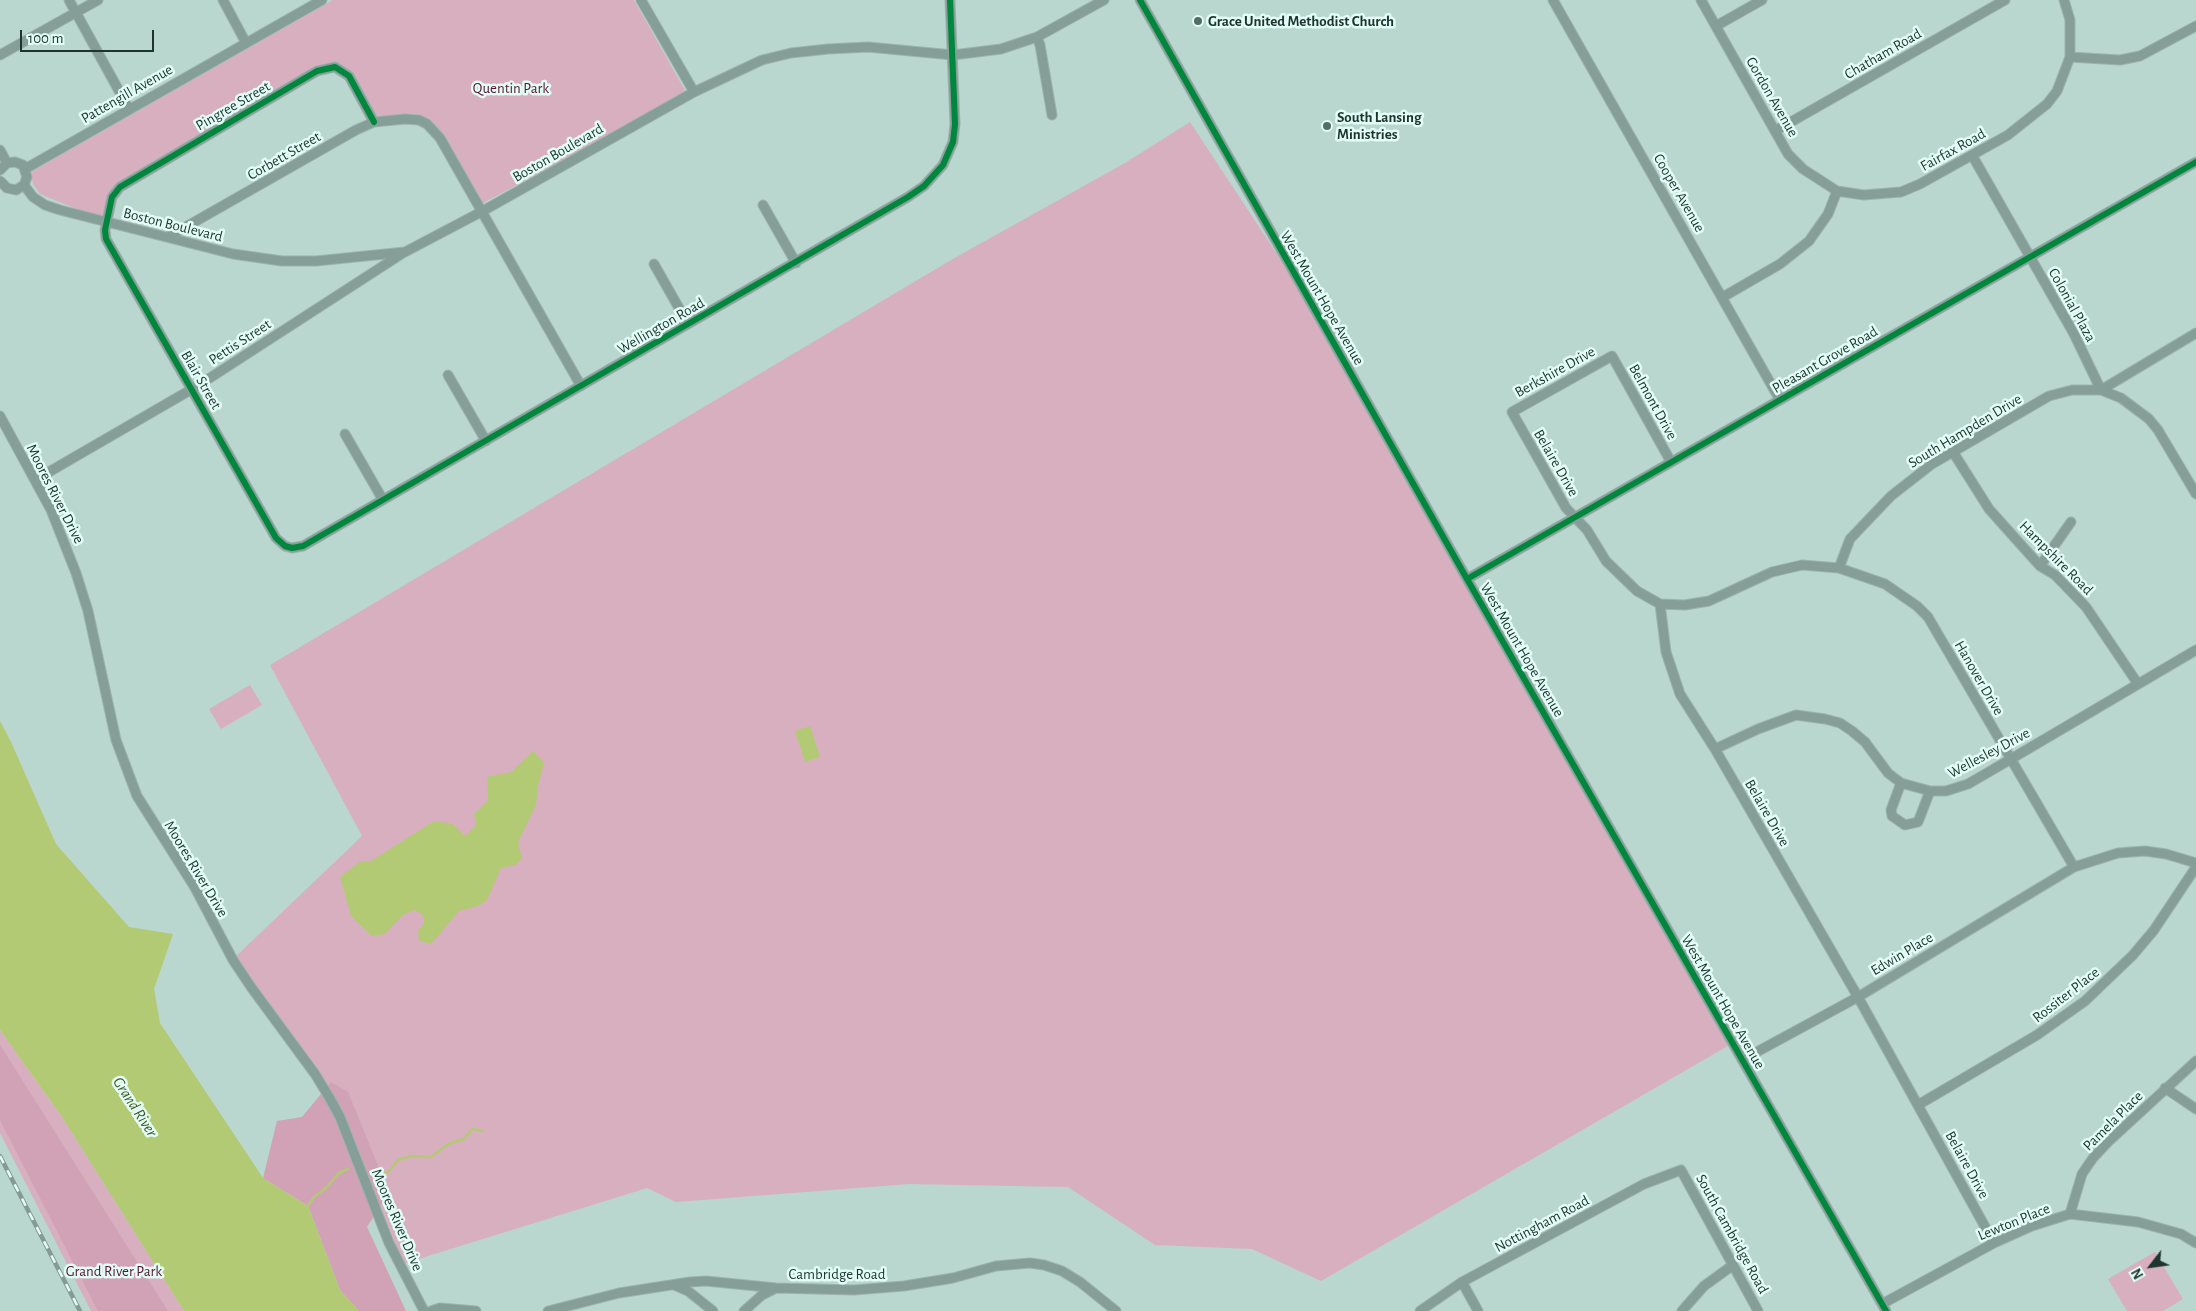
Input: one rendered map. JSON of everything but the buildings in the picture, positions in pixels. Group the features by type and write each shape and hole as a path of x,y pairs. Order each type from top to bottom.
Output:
{"street":[{"path":"69,0 130,109"},
{"path":"0,56 98,0"},
{"path":"223,0 246,43"},
{"name":"Pattengill Avenue","path":"25,169 322,0"},
{"path":"641,0 694,92"},
{"name":"Wellington Road","path":"284,546 292,548 303,546 796,262 924,186 943,165 953,142 955,124 950,0"},
{"name":"Boston Boulevard","path":"24,185 33,197 45,205 107,223 233,254 282,261 316,261 405,252 482,212 694,92 744,68 791,53 868,47 952,54 1002,49 1037,37 1104,0"},
{"name":"West Mount Hope Avenue","path":"1140,0 1467,579 1884,1308"},
{"name":"Cooper Avenue","path":"1553,0 1780,400"},
{"name":"Gordon Avenue","path":"1701,0 1788,154 1803,169 1837,191"},
{"path":"1716,26 1762,0"},
{"name":"Chatham Road","path":"1775,131 2005,0"},
{"path":"2064,0 2070,20 2070,57 2120,60 2140,56 2196,26"},
{"path":"1037,37 1052,115"},
{"name":"Fairfax Road","path":"1837,191 1864,195 1883,195 1901,192 1920,184 2008,135 2047,104 2057,91 2070,57"},
{"name":"Pingree Street","path":"107,223 112,197 120,187 317,72 335,67 349,76 374,122"},
{"name":"Corbett Street","path":"168,237 356,130 374,122 405,119 419,120 427,124 440,138 482,212"},
{"path":"0,150 3,167 19,163 25,169 27,177 24,185 16,190 1,187"},
{"name":"Colonial Plaza","path":"1972,155 2074,334 2101,390"},
{"name":"Pleasant Grove Road","path":"1467,579 2196,162"},
{"path":"1723,297 1798,252 1809,241 1828,214 1837,191"},
{"path":"763,205 796,262"},
{"path":"482,212 581,386"},
{"name":"Blair Street","path":"107,223 104,235 106,239 276,538 284,546"},
{"name":"Pettis Street","path":"36,480 192,389 405,252"},
{"path":"654,264 688,324"},
{"path":"2101,390 2196,333"},
{"name":"Berkshire Drive","path":"1512,412 1612,356"},
{"name":"Belmont Drive","path":"1612,356 1671,462"},
{"path":"448,376 486,441"},
{"name":"South Hampden Drive","path":"1839,568 1850,539 1890,496 1932,464 2050,396 2072,390 2101,390"},
{"path":"2101,390 2121,398 2148,418 2158,430 2196,494"},
{"name":"Belaire Drive","path":"1512,412 1566,508 1587,530 1606,561 1637,591 1660,604 1666,652 1680,694 1715,750 1858,997 1994,1243"},
{"name":"Moores River Drive","path":"0,416 51,510 76,574 88,611 116,740 137,796 194,886 246,981 316,1074 329,1096 340,1117 389,1243 424,1311"},
{"path":"345,434 384,500"},
{"name":"Hampshire Road","path":"1952,452 1989,509 2040,566 2054,575 2086,607 2138,684"},
{"path":"2040,566 2071,522"},
{"path":"1660,604 1685,605 1709,601 1772,572 1802,565 1839,568"},
{"name":"Hanover Drive","path":"1839,568 1885,584 1913,603 1928,617 2074,867"},
{"name":"Wellesley Drive","path":"1715,750 1758,729 1796,715 1825,719 1840,723 1852,731 1865,742 1888,773 1901,783 1930,791 1946,790 1968,784 2196,650"},
{"path":"1901,783 1890,810 1892,816 1905,826 1918,822 1930,791"},
{"name":"Edwin Place","path":"1742,1060 1858,997 2074,867 2118,853 2145,851 2166,854 2196,865"},
{"name":"Rossiter Place","path":"1918,1105 2038,1034 2085,1001 2133,954 2154,930 2172,905 2196,865"},
{"name":"Pamela Place","path":"2070,1214 2082,1174 2093,1158 2196,1061"},
{"path":"2166,1088 2196,1109"},
{"name":"South Cambridge Road","path":"1681,1170 1758,1311"},
{"name":"Nottingham Road","path":"1420,1311 1462,1282 1644,1184 1681,1170"},
{"name":"Lewton Place","path":"1884,1308 1994,1243 2032,1226 2070,1214 2138,1222 2181,1234 2196,1243"},
{"name":"Cambridge Road","path":"548,1311 619,1293 673,1284 706,1281 776,1288 854,1290 904,1286 953,1278 996,1266 1030,1263 1062,1271 1080,1282 1115,1310"},
{"path":"1682,1311 1704,1286 1733,1265"},
{"path":"1462,1282 1478,1311"},
{"path":"673,1284 688,1290 713,1311"},
{"path":"744,1311 762,1295 776,1288"},
{"path":"430,1311 440,1308 476,1311"}],"green space":[{"name":"Quentin Park","path":"333,0 634,0 687,94 483,203 439,139 420,118 393,115 372,122 346,74 324,70 124,185 113,198 106,221 40,194 33,184 31,172"},
{"path":"1190,122 1319,318 1733,1043 1321,1281 1252,1249 1155,1245 1068,1187 909,1184 676,1202 647,1188 396,1266 336,1108 230,962 362,836 270,665 951,260 1125,163"},
{"path":"250,685 262,705 221,729 209,709"},
{"name":"Grand River Park","path":"0,1030 62,1117 184,1311 91,1311 0,1133"},
{"name":"Grand River Park","path":"0,1045 168,1311 98,1311 0,1120"},
{"path":"331,1082 348,1092 383,1178 388,1194 367,1227 406,1311 359,1311 340,1290 308,1206 263,1178 277,1121 302,1117"},
{"path":"2155,1252 2183,1299 2163,1311 2127,1311 2108,1279"}],"water":[{"name":"Grand River","path":"0,721 56,844 129,927 173,934 154,989 160,1023 263,1178 308,1206 340,1290 359,1311 184,1311 62,1117 0,1030"},
{"path":"810,726 820,757 805,762 795,731"},
{"path":"533,751 544,762 538,786 536,805 518,842 522,859 515,865 501,868 487,900 478,906 459,911 431,944 419,941 418,931 424,923 423,915 415,910 403,915 385,934 372,936 351,916 340,877 361,861 371,861 434,821 453,824 465,836 476,825 474,814 488,801 487,777 511,772"}],"waterway":[{"path":"374,1171 381,1175 389,1171 398,1160 411,1156 431,1157 448,1144 464,1139 472,1129 483,1131"},
{"path":"306,1208 315,1196 325,1189 339,1173 348,1169"}],"railway":[{"path":"0,1156 80,1311"}],"cycle path":[{"path":"374,122 349,76 335,67 317,71 120,187 112,197 105,230 106,239 276,538 285,546 292,548 303,546 924,186 943,165 953,142 955,124 950,0"},
{"path":"1140,0 1467,579 1886,1311"},
{"path":"1467,579 2196,162"}],"place":[{"name":"Grace United Methodist Church","path":"1198,21"},
{"name":"South Lansing Ministries","path":"1327,126"}]}
